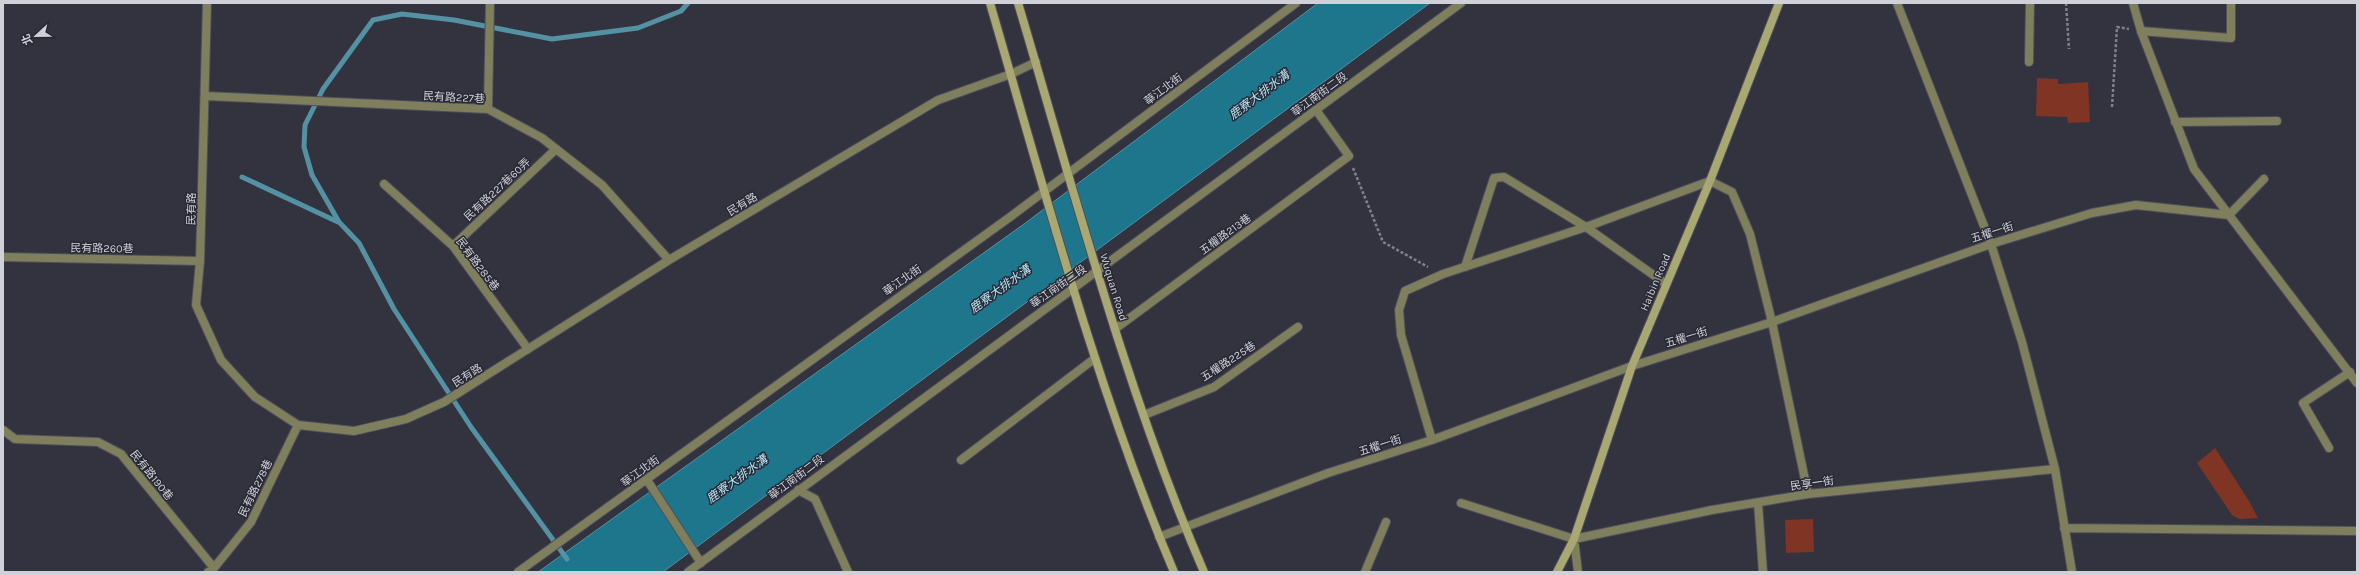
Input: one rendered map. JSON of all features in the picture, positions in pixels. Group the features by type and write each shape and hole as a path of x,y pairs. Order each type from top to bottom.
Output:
{"street":[{"name":"民有路","path":"207,3 200,261 196,305 221,360 255,397 298,425 354,431 406,419 444,402 669,260 938,100 1011,74 1036,62"},
{"path":"488,109 490,3"},
{"path":"990,3 1068,275 1094,359 1159,537 1174,572"},
{"name":"Wuquan Road","path":"1018,3 1115,329 1144,415 1185,527 1204,572"},
{"name":"華江北街","path":"518,572 649,483 848,332 1010,217 1044,190 1068,174 1296,3"},
{"name":"華江南街二段","path":"688,572 1461,3"},
{"name":"Haibin Road","path":"1557,572 1574,539 1632,366 1710,182 1779,3"},
{"path":"1897,3 1991,244 2022,342 2055,469 2072,572"},
{"path":"2029,62 2030,3"},
{"path":"2133,3 2141,31 2194,170 2357,383"},
{"path":"2141,31 2231,38 2231,3"},
{"name":"民有路227巷","path":"204,96 488,109 542,138 602,185 669,260"},
{"path":"1316,110 1349,156"},
{"path":"2175,122 2277,121"},
{"name":"民有路227巷60弄","path":"453,246 556,149"},
{"name":"五權路213巷","path":"1115,329 1349,156"},
{"path":"1465,267 1494,178 1504,177 1586,227 1666,284"},
{"path":"2229,215 2264,179"},
{"path":"1432,440 1401,335 1399,310 1405,292 1443,274 1586,227 1710,182 1732,192 1750,234 1772,322 1808,494"},
{"name":"民有路285巷","path":"384,184 453,246 528,349"},
{"name":"五權一街","path":"1159,537 1328,473 1432,440 1632,366 1772,322 1991,244 2092,213 2136,205 2229,215"},
{"name":"民有路260巷","path":"3,257 200,261"},
{"name":"五權路225巷","path":"1144,415 1214,387 1298,327"},
{"path":"961,460 1094,359"},
{"path":"2329,448 2303,403 2350,372"},
{"name":"民有路278巷","path":"211,570 251,522 298,425"},
{"name":"民有路190巷","path":"3,430 15,439 98,442 121,454 211,570"},
{"name":"民享一街","path":"1574,539 1712,510 1808,494 2055,469"},
{"path":"649,483 701,563"},
{"path":"798,490 815,499 848,572"},
{"path":"1758,503 1763,572"},
{"path":"1461,504 1574,539 1578,572"},
{"path":"1365,572 1386,522"},
{"path":"2064,528 2357,532"}],"path":[{"path":"2066,3 2069,49"},
{"path":"2112,107 2117,27 2141,31"},
{"path":"1349,156 1383,242 1443,274"}],"water":[{"name":"鹿寮大排水溝","path":"1318,3 1430,3 663,572 538,572 1024,224"}],"building":[{"path":"2037,78 2058,79 2058,84 2088,82 2090,122 2068,123 2067,117 2036,116"},
{"path":"2215,448 2249,501 2258,518 2239,519 2232,515 2197,463"},
{"path":"1813,519 1814,552 1786,553 1785,520"}],"waterway":[{"path":"567,559 471,427 394,309 359,243 339,222 312,175 304,147 305,125 323,89 373,20 402,14 454,20 552,39 638,28 681,11 688,3"},
{"path":"242,177 338,222"}]}
